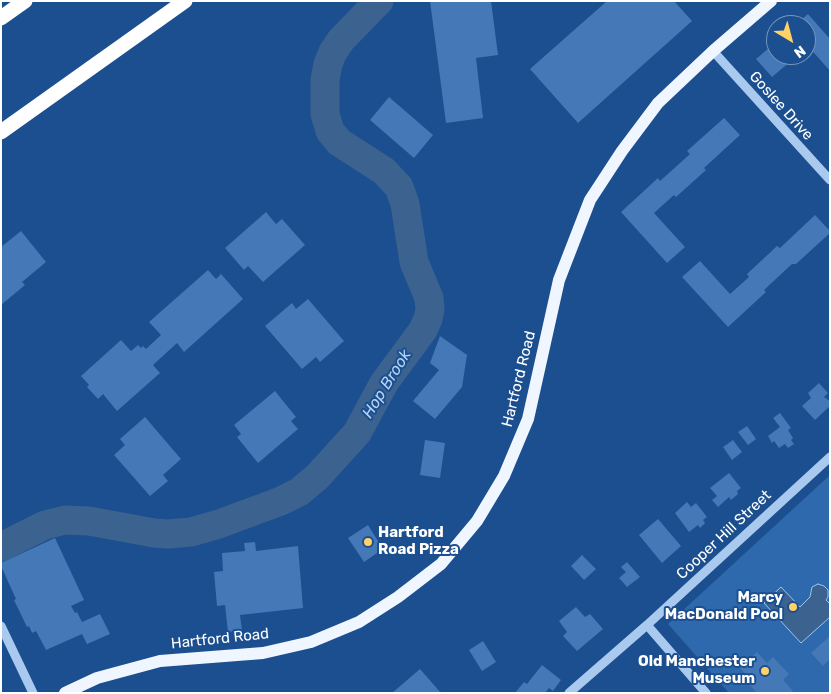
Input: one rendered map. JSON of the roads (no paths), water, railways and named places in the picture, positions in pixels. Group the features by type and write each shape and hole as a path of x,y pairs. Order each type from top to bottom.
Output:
{"highway":[{"path":"1,18 25,1"},
{"path":"1,132 185,1"}],"main road":[{"name":"Hartford Road","path":"65,693 97,678 160,662 263,654 311,642 360,622 398,597 441,564 477,521 504,476 528,419 559,280 590,200 622,151 658,103 767,3"}],"street":[{"name":"Goslee Drive","path":"713,51 830,180"},
{"name":"Cooper Hill Street","path":"570,693 830,457"},
{"path":"647,625 706,693"},
{"path":"1,626 34,693"}],"waterway":[{"name":"Hop Brook","path":"1,547 45,525 65,520 89,521 168,534 191,532 219,524 281,501 299,492 317,477 357,433 384,383 423,330 430,309 429,298 414,262 405,204 399,187 384,171 339,142 330,131 325,114 325,80 328,64 333,52 341,40 379,1"}],"place":[{"name":"Hartford Road Pizza","path":"368,542"},
{"name":"Marcy MacDonald Pool","path":"793,607"},
{"name":"Old Manchester Museum","path":"765,671"}]}
